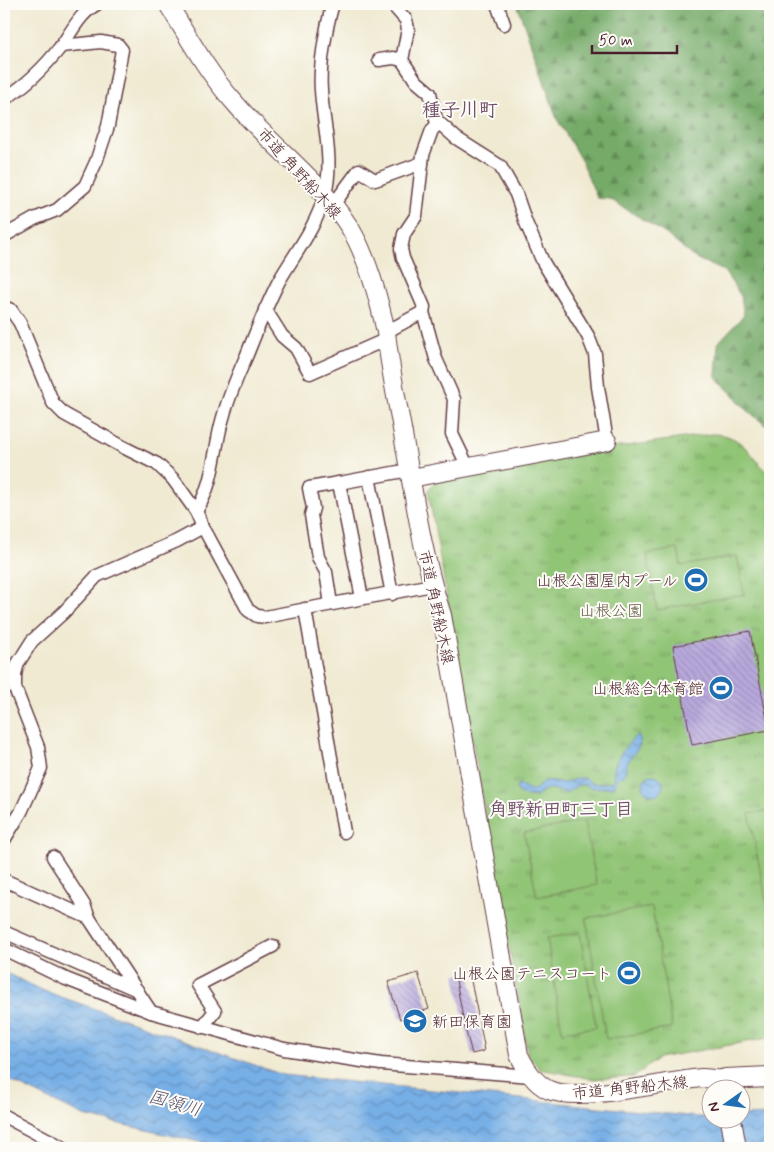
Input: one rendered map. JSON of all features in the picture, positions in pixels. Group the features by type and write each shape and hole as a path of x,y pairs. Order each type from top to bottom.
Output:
{"main road":[{"path":"751,1080 770,1077"},
{"path":"733,1130 736,1148"}],"street":[{"path":"4,98 18,90 38,73 61,46 83,15 97,4"},
{"name":"市道 角野船木線","path":"168,4 196,50 233,102 328,199 350,229 369,270 387,336 410,474 432,585 442,615 519,1055 531,1076 548,1090 564,1094 594,1093 704,1078 711,1080"},
{"path":"196,511 201,504 215,457 220,426 231,391 266,309 316,217 328,199 329,163 326,125 320,89 327,29 333,4"},
{"path":"392,4 406,20 408,29 402,60"},
{"path":"497,4 504,24"},
{"path":"4,236 34,219 57,210 85,186 96,162 108,126 122,50 118,45 101,42 61,46"},
{"path":"331,604 326,572 318,557 311,515 313,508 309,488 370,477 468,467 607,441 598,387 596,354 588,336 543,262 516,194 500,166 456,138 436,120 430,93 416,81 402,60 393,58 379,60"},
{"path":"439,123 432,130 422,163 416,216 404,234 401,249 424,307 423,312 436,359 454,399 452,434 468,467"},
{"path":"328,199 339,197 359,170 375,180 422,163"},
{"path":"4,307 11,310 20,324 50,397 59,409 64,414 157,464 173,478 196,511 203,528 248,610 256,616 265,617 305,610 432,585"},
{"path":"266,309 282,336 296,348 310,373 387,336 423,312"},
{"path":"370,477 392,594"},
{"path":"339,483 362,598"},
{"path":"4,840 21,812 41,768 38,746 15,688 15,674 18,663 32,641 64,612 97,576 203,528"},
{"path":"305,610 344,832"},
{"path":"4,666 15,674"},
{"path":"53,858 84,905 89,918 151,1012"},
{"path":"4,880 89,918"},
{"path":"4,932 137,990"},
{"path":"202,1027 215,1011 198,985 273,946"},
{"path":"4,950 66,979 151,1012 284,1049 380,1064 531,1076"},
{"path":"4,1116 64,1148"}],"green space":[{"path":"517,4 770,4 770,429 746,409 716,377 718,343 744,315 741,296 724,271 693,257 666,234 610,199 597,198 582,162 557,119"},
{"name":"山根公園","path":"712,434 723,435 739,442 770,476 770,1039 659,1058 634,1077 593,1079 540,1069 528,1055 428,490 438,479 612,448"},
{"name":"山根公園屋内プール","path":"678,549 681,566 737,556 744,594 657,610 647,554"},
{"path":"770,810 770,919 749,814"},
{"path":"584,821 597,885 537,897 524,833"},
{"name":"山根公園テニスコート","path":"652,907 672,1028 606,1039 586,918"},
{"path":"580,933 596,1027 562,1032 547,938"}],"water":[{"path":"638,734 640,745 628,762 624,776 620,776 613,787 591,788 587,785 578,785 566,793 547,789 537,797 521,795 516,789 518,785 535,790 544,781 564,783 578,778 584,778 593,784 612,782 615,779 615,767 620,754"},
{"path":"653,775 660,778 663,785 660,792 653,795 646,792 643,785 646,778"},
{"name":"国領川","path":"4,972 44,991 283,1075 702,1117 702,1130 752,1130 752,1116 770,1115 770,1148 227,1148 84,1116 4,1078"}],"building":[{"name":"山根総合体育館","path":"750,631 769,730 692,745 673,646"},
{"path":"469,971 484,1045 484,1051 472,1054 455,975"},
{"path":"418,973 429,1009 400,1019 388,982"}],"place":[{"name":"山根公園屋内プール","path":"696,580"},
{"name":"山根総合体育館","path":"721,688"},
{"name":"山根公園テニスコート","path":"629,973"},
{"name":"新田保育園","path":"415,1021"}],"district":[{"name":"種子川町","path":"460,109"},
{"name":"角野新田町三丁目","path":"561,809"}]}
